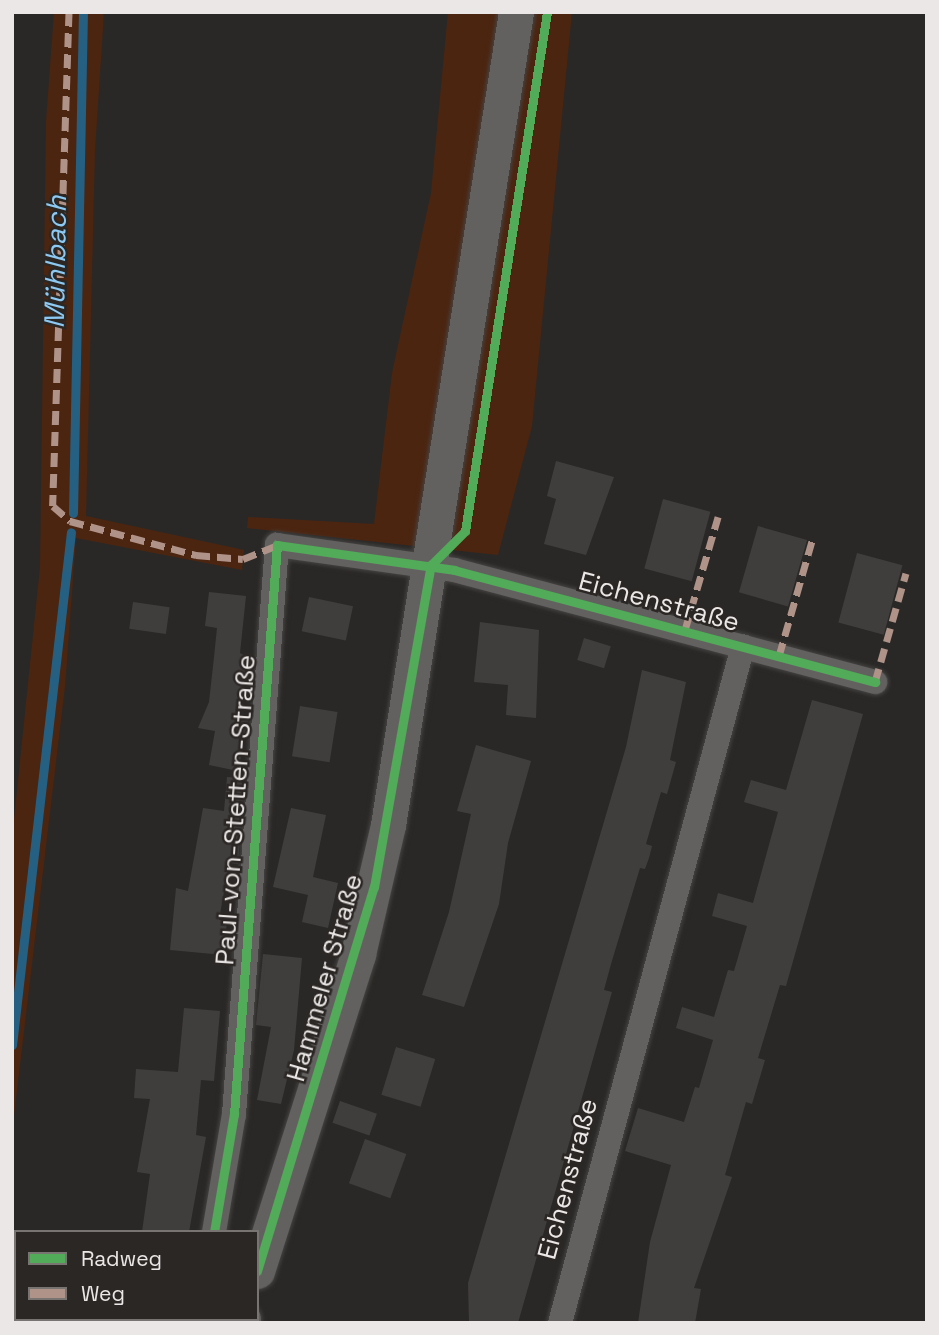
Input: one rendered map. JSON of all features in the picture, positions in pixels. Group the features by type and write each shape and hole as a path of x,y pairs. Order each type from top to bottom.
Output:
{"main road":[{"name":"Hammeler Straße","path":"259,1264 374,887 431,565 516,12"}],"street":[{"name":"Paul-von-Stetten-Straße","path":"214,1230 234,1114 277,545 431,565"},
{"name":"Eichenstraße","path":"431,565 875,682"},
{"name":"Eichenstraße","path":"560,1323 743,646"}],"shaded area":[{"path":"54,12 104,12 95,150 86,516 244,550 242,570 76,538 65,686 12,1132 12,839 40,567 46,121"},
{"path":"448,12 572,12 532,426 498,555 247,528 248,517 374,524 392,373 431,193"}],"building":[{"path":"556,461 614,477 586,555 544,544 556,499 547,496"},
{"path":"663,499 710,512 692,581 644,569"},
{"path":"758,526 807,540 788,606 739,592"},
{"path":"857,553 902,565 884,635 838,623"},
{"path":"209,592 246,596 240,653 247,657 239,719 248,720 238,771 209,765 215,731 198,728 209,702 217,628 205,626"},
{"path":"309,597 353,606 346,641 302,631"},
{"path":"133,602 170,607 166,634 129,629"},
{"path":"480,622 539,630 536,718 506,715 508,685 474,682"},
{"path":"584,638 611,646 604,668 577,660"},
{"path":"642,670 686,682 670,760 676,762 667,794 661,792 646,844 652,846 649,858 645,869 640,868 611,964 604,990 612,992 518,1323 469,1323 468,1283 626,747"},
{"path":"812,700 863,714 786,986 780,985 758,1058 765,1060 752,1104 746,1102 725,1175 732,1177 694,1288 701,1289 695,1323 638,1323 650,1242 671,1165 625,1151 638,1108 684,1122 695,1087 699,1088 713,1040 676,1028 682,1007 714,1017 728,970 734,971 747,926 712,916 718,893 753,903 778,812 744,802 751,780 786,790"},
{"path":"300,706 338,712 330,762 292,756"},
{"path":"476,745 531,761 508,843 499,904 464,1007 422,995 449,912 471,814 457,811"},
{"path":"227,777 244,778 238,864 229,863 219,920 227,920 224,955 170,950 176,888 188,891 203,808 224,811"},
{"path":"291,808 326,815 313,877 338,883 328,928 302,922 308,895 273,887"},
{"path":"263,954 302,958 294,1050 281,1104 257,1100 271,1027 256,1025"},
{"path":"184,1008 220,1011 214,1081 201,1080 196,1135 206,1137 189,1230 142,1230 150,1174 137,1172 150,1099 134,1098 136,1069 178,1072"},
{"path":"396,1047 435,1059 421,1107 381,1095"},
{"path":"340,1101 377,1114 369,1135 333,1123"},
{"path":"365,1139 406,1154 390,1198 349,1183"}],"waterway":[{"name":"Mühlbach","path":"73,513 83,12"},
{"name":"Mühlbach","path":"12,1045 71,532"}],"marked path":[{"path":"69,12 53,506 70,521 196,555 243,559 277,545"},
{"path":"685,630 718,517"},
{"path":"779,656 812,541"},
{"path":"875,682 906,573"}],"cycle path":[{"path":"431,565 465,531 547,12"},
{"path":"214,1230 234,1114 277,545 454,570 875,682"},
{"path":"259,1264 374,887 431,565"}]}
